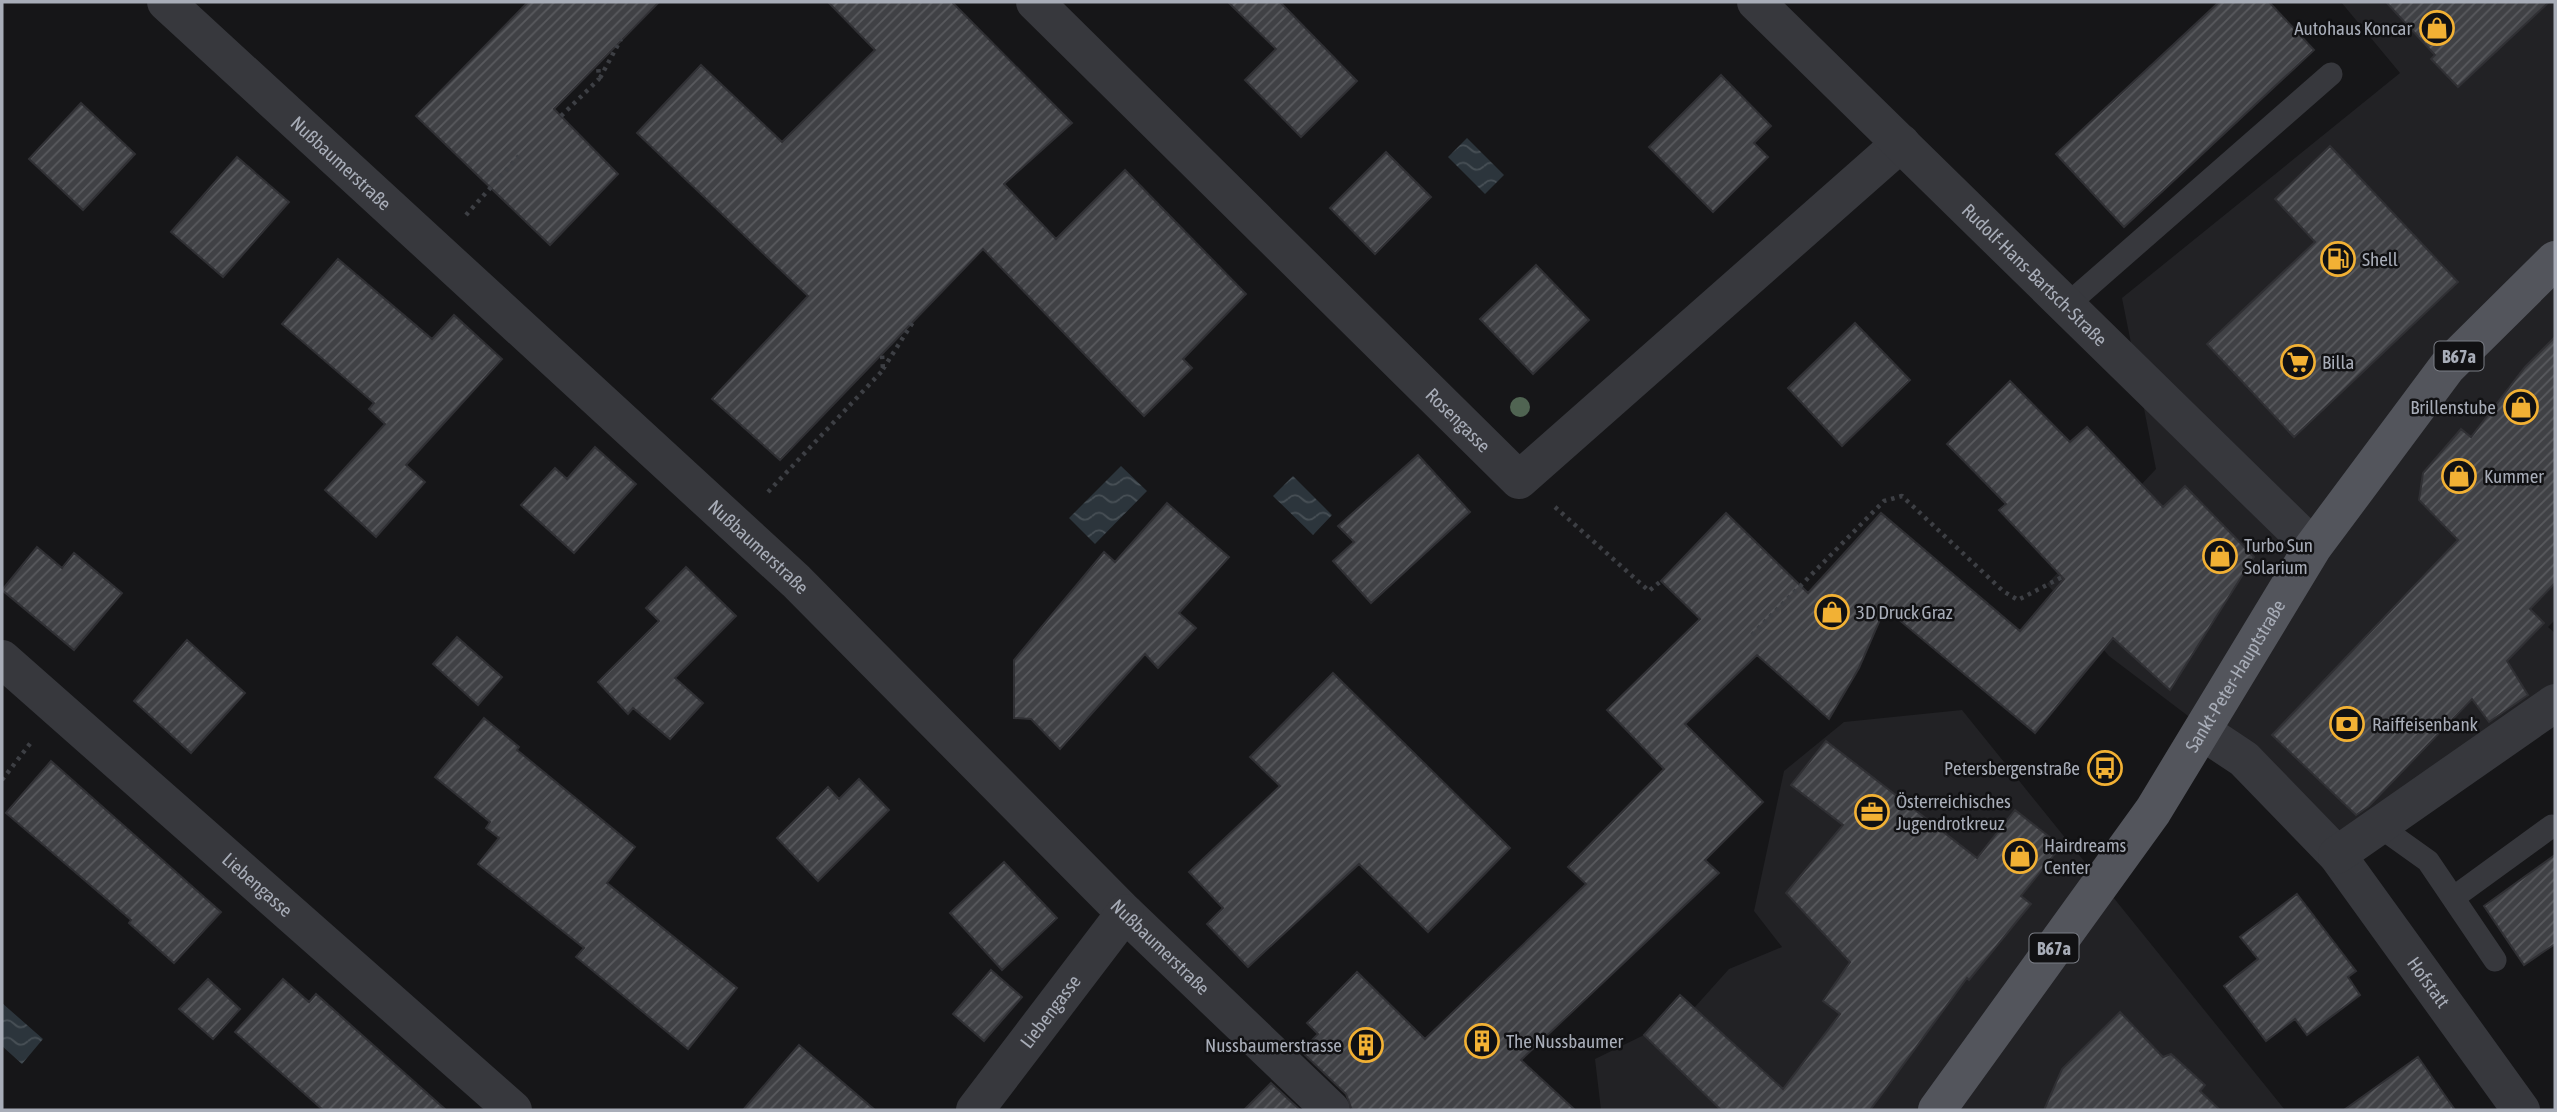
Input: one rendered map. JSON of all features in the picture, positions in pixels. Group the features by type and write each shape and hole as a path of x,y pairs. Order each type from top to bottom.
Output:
{"main road":[{"name":"Sankt-Peter-Hauptstraße","path":"1937,1110 2153,811 2313,547 2447,368 2555,260"}],"street":[{"name":"Nußbaumerstraße","path":"166,2 796,581 1125,913 1331,1110"},
{"name":"Rosengasse","path":"1035,2 1519,480 1524,475"},
{"name":"Rudolf-Hans-Bartsch-Straße","path":"1756,2 2313,547"},
{"path":"1524,475 1901,143"},
{"name":"Liebengasse","path":"2,659 513,1110"},
{"path":"2337,855 2555,703"},
{"name":"Hofstatt","path":"2202,731 2244,759 2337,855 2521,1110"},
{"name":"Liebengasse","path":"975,1110 1125,913"}],"lane":[{"path":"2080,317 2331,74"},
{"path":"2379,826 2428,861 2495,960"},
{"path":"2453,898 2552,826"}],"path":[{"path":"561,116 599,79 621,39"},
{"path":"598,64 599,79"},
{"path":"466,215 519,156"},
{"path":"768,492 883,370 913,322"},
{"path":"882,354 883,370"},
{"path":"1524,475 1649,592 1661,581"},
{"path":"1752,635 1884,501 1902,496 2003,592 2018,600 2064,576"}],"shaded area":[{"path":"2341,2 2555,2 2555,620 2548,627 2555,633 2555,688 2345,835 2109,656 2047,584 2156,469 2122,298 2400,73"},
{"path":"1962,710 2285,1110 1601,1110 1595,1059 1644,1035 1680,995 1694,1008 1729,969 1782,947 1754,911 1784,771 1844,722"}],"water":[{"path":"1467,138 1504,175 1485,194 1448,157"},
{"path":"1121,466 1147,491 1095,544 1069,518"},
{"path":"1293,476 1332,515 1313,535 1273,496"},
{"path":"2,1003 43,1039 22,1064 2,1046"}],"building":[{"path":"528,2 659,2 554,109 618,174 550,245 416,116"},
{"path":"828,2 952,2 1072,123 1004,184 1056,239 1125,170 1246,294 1183,359 1192,368 1144,416 983,249 780,460 712,399 808,296 637,133 701,65 782,142 875,50"},
{"path":"1228,2 1280,2 1357,81 1301,137 1245,80 1276,49"},
{"path":"2219,2 2269,2 2314,50 2124,227 2056,154"},
{"path":"2386,2 2549,2 2458,87 2431,59 2435,55"},
{"path":"1721,75 1771,126 1754,143 1768,157 1713,212 1649,147"},
{"path":"81,103 135,154 83,210 29,159"},
{"path":"2330,146 2458,282 2294,437 2207,344 2315,242 2275,199"},
{"path":"1386,152 1431,197 1375,254 1330,208"},
{"path":"237,157 289,202 223,277 171,232"},
{"path":"338,259 432,339 454,315 502,359 406,465 425,482 376,537 325,490 385,424 369,409 374,403 282,324"},
{"path":"1536,265 1589,320 1533,374 1480,319"},
{"path":"1855,323 1910,380 1842,446 1788,388"},
{"path":"2555,337 2555,583 2530,609 2544,623 2507,661 2528,695 2489,722 2472,699 2369,806 2356,815 2272,735 2458,540 2419,500 2423,473 2461,429 2471,437 2525,367"},
{"path":"2010,381 2070,442 2087,427 2163,507 2185,486 2254,557 2170,690 2113,638 2035,733 1885,608 1859,668 1829,719 1757,655 1685,724 1763,802 1705,860 1719,873 1521,1060 1575,1110 1352,1110 1346,1094 1301,1051 1318,1034 1307,1023 1357,972 1425,1039 1586,884 1568,867 1664,769 1607,710 1700,619 1661,581 1726,513 1808,593 1881,513 2020,631 2064,579 1999,510 2006,504 1947,444"},
{"path":"595,447 636,484 574,553 521,505 555,468 567,479"},
{"path":"1418,455 1470,512 1371,603 1333,561 1354,542 1338,526"},
{"path":"1167,503 1229,557 1179,613 1196,628 1158,668 1145,654 1060,749 1031,719 1014,718 1014,660 1104,552 1115,562"},
{"path":"37,547 62,568 74,553 122,593 74,650 2,590"},
{"path":"686,567 736,616 675,678 703,703 670,739 633,708 628,714 598,682 659,621 646,608"},
{"path":"457,637 502,677 478,705 433,664"},
{"path":"187,640 245,693 191,753 134,701"},
{"path":"1333,673 1510,848 1428,932 1359,864 1248,967 1207,924 1223,908 1189,872 1280,786 1250,757"},
{"path":"484,718 519,747 517,750 635,847 607,883 737,988 688,1049 576,957 584,948 478,864 499,838 486,828 490,822 435,777"},
{"path":"1826,741 1977,858 2015,810 2061,846 2021,896 2031,904 1969,980 1967,978 1870,1110 1721,1110 1644,1035 1680,995 1783,1089 1840,1014 1823,1001 1850,962 1786,893 1843,825 1791,785"},
{"path":"51,761 221,912 174,963 129,923 131,920 6,813"},
{"path":"859,779 889,810 818,881 777,838 828,787 839,799"},
{"path":"2555,855 2555,944 2524,965 2484,906"},
{"path":"1004,862 1057,918 1002,970 950,913"},
{"path":"2297,894 2356,971 2348,977 2360,995 2307,1035 2295,1019 2266,1041 2224,986 2258,959 2240,937"},
{"path":"991,970 1022,997 984,1041 953,1014"},
{"path":"208,979 240,1009 213,1039 179,1009"},
{"path":"283,979 309,1002 316,994 446,1110 323,1110 235,1032"},
{"path":"2120,1012 2163,1057 2171,1054 2205,1085 2200,1091 2220,1110 2044,1110 2062,1069"},
{"path":"799,1045 875,1110 743,1110"},
{"path":"2418,1057 2455,1110 2344,1110"},
{"path":"1271,1083 1300,1110 1244,1110"}],"place":[{"name":"Autohaus Koncar","path":"2437,28"},
{"name":"Shell","path":"2338,259"},
{"name":"Billa","path":"2298,362"},
{"name":"Brillenstube","path":"2521,407"},
{"name":"Kummer","path":"2459,476"},
{"name":"Turbo Sun Solarium","path":"2220,556"},
{"name":"3D Druck Graz","path":"1832,612"},
{"name":"Raiffeisenbank","path":"2347,724"},
{"name":"Petersbergenstraße","path":"2105,768"},
{"name":"Österreichisches Jugendrotkreuz","path":"1872,812"},
{"name":"Hairdreams Center","path":"2020,856"},
{"name":"The Nussbaumer","path":"1482,1041"},
{"name":"Nussbaumerstrasse","path":"1366,1045"}]}
